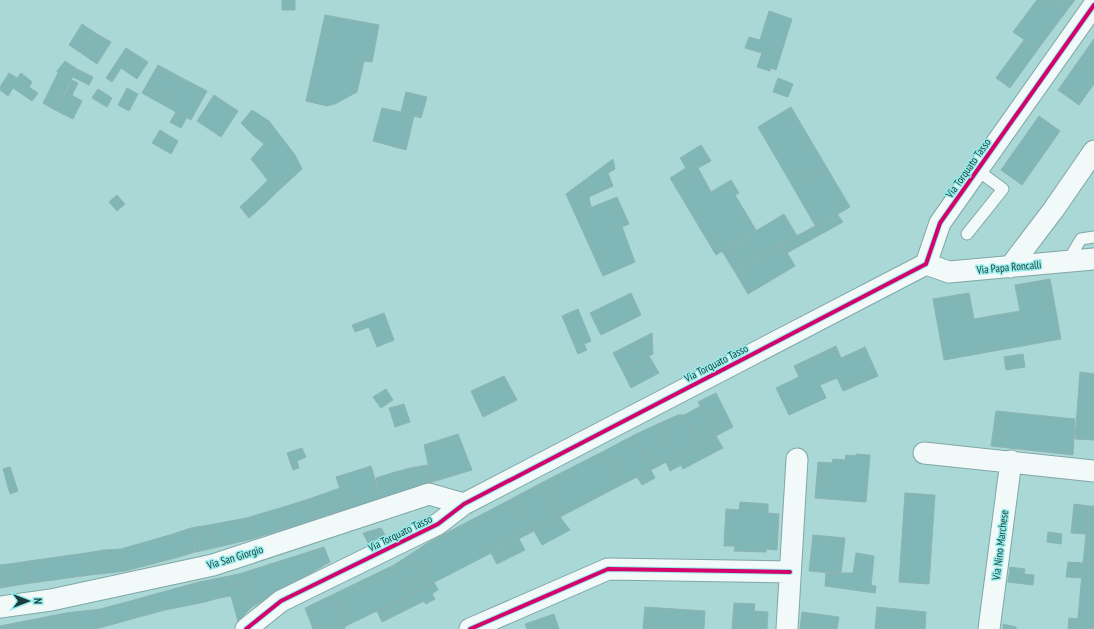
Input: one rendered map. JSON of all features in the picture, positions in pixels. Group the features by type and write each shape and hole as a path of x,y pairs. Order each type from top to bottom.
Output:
{"street":[{"name":"Via Torquato Tasso","path":"246,629 281,601 438,524 464,504 926,264 940,223 1094,5"},
{"path":"1010,267 1054,209 1094,151"},
{"name":"Via Papa Roncalli","path":"926,264 949,272 1094,259"},
{"path":"924,453 1011,461 1094,471"},
{"path":"787,629 797,459"},
{"name":"Via Nino Marchese","path":"989,629 1011,461"},
{"name":"Via San Giorgio","path":"0,607 51,600 213,565 429,494 464,504"},
{"path":"470,629 608,569 790,572"}],"lane":[{"path":"967,234 1003,189 977,170"},
{"path":"1068,261 1081,239 1094,237"}],"building":[{"path":"282,0 295,0 295,10 282,10"},
{"path":"1037,0 1058,0 1068,9 1038,49 1013,32"},
{"path":"1058,0 1075,0 1068,9"},
{"path":"769,11 792,19 776,70 771,68 770,71 757,67 762,53 745,48 749,37 760,40"},
{"path":"325,15 379,25 372,62 364,61 357,92 335,104 327,106 306,101"},
{"path":"82,24 97,34 84,55 69,45"},
{"path":"97,34 111,42 97,64 84,55"},
{"path":"1094,39 1094,84 1079,105 1058,90"},
{"path":"1024,40 1038,49 1010,88 996,78"},
{"path":"126,48 148,62 137,79 121,68 112,82 106,78"},
{"path":"65,61 77,69 55,110 43,103 58,73 57,71"},
{"path":"158,65 182,78 167,107 142,93"},
{"path":"77,69 93,77 89,85 73,77"},
{"path":"9,73 17,78 21,73 32,82 29,87 38,93 32,101 13,88 8,96 0,90 0,87"},
{"path":"182,78 207,91 191,120 167,107"},
{"path":"778,78 793,84 788,97 773,92"},
{"path":"72,80 78,83 72,95 66,92"},
{"path":"127,88 138,94 129,111 118,105"},
{"path":"98,89 112,98 107,107 92,98"},
{"path":"66,92 82,101 73,119 55,110"},
{"path":"406,92 427,97 421,118 414,116 406,150 373,141 382,108 401,112"},
{"path":"214,95 238,111 221,137 197,121"},
{"path":"791,107 827,168 793,187 758,127"},
{"path":"252,110 269,121 254,136 241,123"},
{"path":"176,112 187,117 181,128 170,122"},
{"path":"1039,116 1060,131 1022,185 1001,170"},
{"path":"269,121 295,155 302,169 277,192 251,159 264,144 254,136"},
{"path":"160,130 178,141 171,154 152,143"},
{"path":"701,145 711,161 698,168 711,192 731,180 739,193 735,195 756,230 716,255 670,178 686,168 680,158"},
{"path":"613,159 615,169 608,173 613,186 589,197 591,207 575,214 566,194"},
{"path":"827,168 850,207 816,227 793,187"},
{"path":"268,180 277,192 267,202 257,191"},
{"path":"257,191 267,202 249,218 240,207"},
{"path":"117,195 125,204 117,211 109,202"},
{"path":"617,197 629,224 622,227 635,262 603,276 575,214"},
{"path":"784,214 797,236 744,267 731,246"},
{"path":"837,214 843,222 787,253 782,244"},
{"path":"782,244 795,266 748,294 735,272"},
{"path":"731,246 744,267 735,272 722,251"},
{"path":"1050,279 1061,339 944,360 933,299 969,293 974,319 1020,311 1015,285"},
{"path":"631,293 641,315 601,335 590,313"},
{"path":"578,309 591,341 584,344 587,350 578,354 562,316"},
{"path":"384,313 394,340 377,347 369,327 355,332 352,325"},
{"path":"652,333 653,354 622,370 613,353"},
{"path":"836,346 841,358 865,347 878,376 843,391 837,378 820,385 826,398 789,415 776,388 799,377 794,366"},
{"path":"1023,354 1025,367 1006,370 1004,357"},
{"path":"649,356 659,373 631,388 622,370"},
{"path":"1080,372 1094,374 1094,440 1075,439"},
{"path":"504,376 517,400 483,417 471,391"},
{"path":"386,389 393,400 381,408 373,397"},
{"path":"716,393 733,427 716,436 698,402"},
{"path":"404,404 410,422 395,427 389,408"},
{"path":"701,406 716,436 697,446 684,415"},
{"path":"996,411 1075,419 1073,455 991,446"},
{"path":"678,415 684,415 697,446 676,457 660,423"},
{"path":"660,423 676,457 651,470 634,435"},
{"path":"458,434 472,470 432,482 424,445"},
{"path":"634,435 651,470 621,485 604,451"},
{"path":"716,436 723,448 683,469 681,465 670,471 666,462"},
{"path":"302,448 306,457 297,461 299,468 293,470 287,453"},
{"path":"604,451 621,485 560,517 543,482"},
{"path":"856,454 870,455 866,502 815,498 818,462 832,463 833,459 845,460 846,455 856,456"},
{"path":"428,465 432,482 417,487 410,468"},
{"path":"371,466 381,499 347,509 336,477"},
{"path":"10,467 18,491 10,494 3,469"},
{"path":"410,468 417,487 398,493 392,473"},
{"path":"651,470 655,478 642,485 637,477"},
{"path":"392,473 398,493 381,499 376,478"},
{"path":"543,482 560,517 534,531 515,497"},
{"path":"340,488 347,509 331,514 323,494"},
{"path":"905,493 935,495 929,584 899,582"},
{"path":"323,494 331,514 312,520 306,500"},
{"path":"515,497 534,531 427,586 411,554 429,542"},
{"path":"306,500 312,520 288,528 280,508"},
{"path":"740,502 768,504 768,513 779,514 777,550 766,549 766,552 734,551 735,546 724,546 726,509 739,510"},
{"path":"1074,504 1089,506 1086,534 1071,533"},
{"path":"1089,506 1094,506 1094,564 1083,563"},
{"path":"280,508 288,528 252,539 246,518"},
{"path":"560,517 570,530 542,545 534,531"},
{"path":"246,518 252,539 214,548 209,525"},
{"path":"209,525 214,548 196,552 191,528"},
{"path":"191,528 195,552 179,557 173,534"},
{"path":"381,528 385,535 368,543 363,533"},
{"path":"1048,532 1062,534 1061,544 1047,542"},
{"path":"173,534 179,557 125,571 121,549"},
{"path":"813,535 845,538 841,574 809,571"},
{"path":"519,539 525,550 497,564 491,553"},
{"path":"324,547 330,562 252,607 244,582 218,588 219,598 205,602 199,582 239,574"},
{"path":"121,549 125,571 109,573 104,550"},
{"path":"104,550 109,573 90,575 86,553"},
{"path":"86,553 90,575 31,583 29,561"},
{"path":"856,553 874,556 871,585 876,586 875,593 825,586 826,573 853,573"},
{"path":"411,554 427,586 409,595 394,565"},
{"path":"29,561 31,583 12,586 9,564"},
{"path":"1068,562 1083,563 1082,578 1066,577"},
{"path":"1083,563 1094,564 1094,629 1077,629"},
{"path":"9,564 12,586 0,588 0,565"},
{"path":"394,565 409,595 344,627 334,594"},
{"path":"1010,567 1025,569 1024,574 1034,575 1033,585 1008,582"},
{"path":"199,582 205,602 165,610 163,602 150,605 148,596"},
{"path":"244,582 252,607 238,621 231,596 219,598 218,588"},
{"path":"434,582 438,590 432,594 435,599 426,604 424,601 382,622 377,611"},
{"path":"334,594 345,629 313,629 305,608"},
{"path":"148,596 150,605 163,602 165,610 139,617 134,600"},
{"path":"134,600 139,617 103,627 100,609"},
{"path":"734,603 755,604 754,611 768,612 767,629 732,629"},
{"path":"645,607 705,611 704,629 643,629"},
{"path":"877,607 926,612 925,629 875,629"},
{"path":"100,609 103,627 94,629 67,629 66,613"},
{"path":"802,612 839,617 837,629 800,629"},
{"path":"66,613 67,629 0,629 0,626"},
{"path":"554,614 559,629 527,629 525,624"},
{"path":"1069,618 1078,619 1077,629 1068,629"},
{"path":"1003,624 1016,627 1016,629 1003,629"}],"cycle path":[{"path":"246,629 281,601 438,524 464,504 926,264 940,223 1094,5"},
{"path":"470,629 608,569 790,572"}]}
